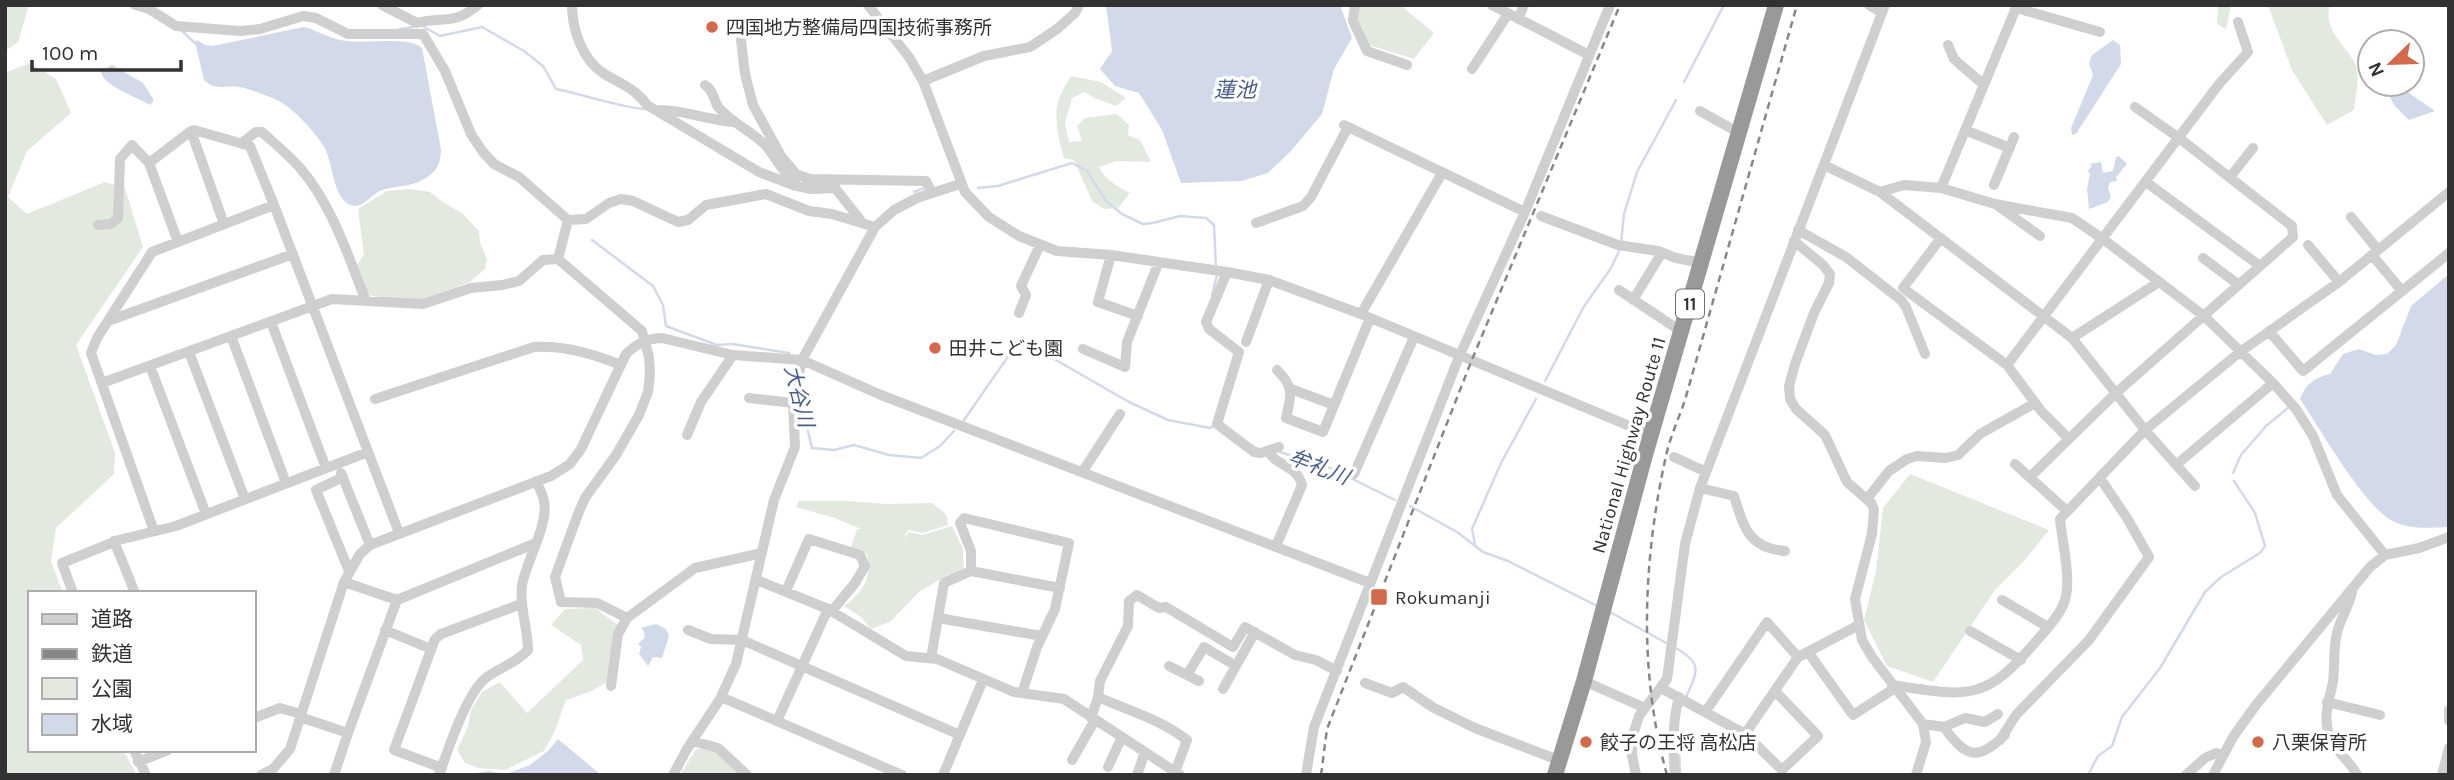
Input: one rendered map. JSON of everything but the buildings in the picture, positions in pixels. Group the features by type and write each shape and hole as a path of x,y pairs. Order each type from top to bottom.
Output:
{"highway":[{"name":"National Highway Route 11","path":"1557,768 1776,5"}],"street":[{"path":"135,5 149,9 176,26 240,31 260,29 303,16 316,18 348,34 423,34"},
{"path":"382,5 417,23 445,71 471,134 483,152 494,164 519,177 568,220 586,219 609,203 621,199 633,201 678,222 688,220 706,205 766,194 809,211 832,214 875,227"},
{"path":"417,23 431,19 449,21 478,5"},
{"path":"572,5 572,19 583,53 601,72 627,85 656,110 759,172 800,187 926,181 932,193"},
{"path":"867,5 909,57 923,81 960,184 972,201 989,216 1019,236 1057,251 1111,255 1269,280 1365,316 1651,435"},
{"path":"923,81 984,55 1030,47 1058,29 1075,13 1079,5"},
{"path":"1355,5 1353,21 1367,51 1407,65"},
{"path":"1492,5 1589,55"},
{"path":"1472,68 1524,5"},
{"path":"1306,775 1314,727 1459,357 1525,212 1610,5"},
{"path":"1636,775 1632,755 1633,734 1639,716 1667,678 1685,544 1700,488 1883,9 1869,5"},
{"path":"1941,188 2016,8 2100,32"},
{"path":"2007,365 2219,84 2248,52 2238,22"},
{"path":"741,40 744,74 753,106 781,156 796,174 835,184 862,222"},
{"path":"1948,45 1954,59 1984,85"},
{"path":"705,85 710,88 716,105 732,122 766,146 786,174 800,187"},
{"path":"2030,477 2116,393 2292,237 2292,226 2136,107"},
{"path":"656,110 673,110 732,122"},
{"path":"1700,111 1740,133"},
{"path":"1256,223 1303,206 1311,197 1346,126 1525,212"},
{"path":"149,163 194,130 250,146 399,533"},
{"path":"1965,130 2012,143 1994,185"},
{"path":"191,131 224,224"},
{"path":"242,143 256,132 262,132 301,169 338,231 366,301"},
{"path":"98,225 111,224 118,218 120,159 132,145 149,163 178,242"},
{"path":"2230,177 2253,148"},
{"path":"1824,165 1880,192 2072,338 2145,430 2195,486"},
{"path":"1277,370 1291,389 1286,418 1323,432 1365,316 1442,173"},
{"path":"2146,182 2260,266"},
{"path":"673,775 721,697 736,664 776,492 795,447 794,399 802,360 875,227 894,210 960,184"},
{"path":"1880,192 1904,185 1941,188 1995,204 2072,218 2103,239 2204,316 2273,383 2296,409 2313,436 2337,495 2385,555"},
{"path":"1706,711 1767,622 1803,654 1853,715 1893,686 1944,693 1968,693 1987,687 2015,667 2059,614 2067,590 2060,519 2145,430 2240,352 2339,282 2449,192"},
{"path":"1995,204 2039,236"},
{"path":"154,531 91,353 107,321 152,252 274,205"},
{"path":"1541,216 1622,246 1658,251 1702,263"},
{"path":"2351,217 2402,291"},
{"path":"558,259 568,220"},
{"path":"1796,236 1846,257 1900,299 1906,307 1925,354"},
{"path":"1796,236 1830,274 1829,283 1814,313 1795,364 1789,386 1790,399 1796,409 1825,435 1847,482 1867,499 1874,509 1872,534 1855,599 1859,625 1862,640 1923,724 1926,742 1921,766 1916,775"},
{"path":"1941,238 1903,288 2007,365 2035,403 2069,439"},
{"path":"1019,313 1026,295 1021,286 1040,245"},
{"path":"2308,245 2339,282"},
{"path":"2269,331 2303,371 2449,253"},
{"path":"107,321 293,254"},
{"path":"1111,255 1098,302 1138,316"},
{"path":"1633,300 1660,256"},
{"path":"2203,258 2239,285"},
{"path":"102,383 332,299 423,304 471,288 519,281 542,260 558,259 642,331 646,340 650,374 648,392 639,415 616,455 585,498 555,577 561,602 597,603 627,618"},
{"path":"1083,349 1125,366 1127,342 1158,264"},
{"path":"1227,272 1206,322 1209,329 1239,352 1217,424 1254,452 1273,449 1272,457 1299,475 1302,485 1276,546"},
{"path":"1246,342 1269,280"},
{"path":"2072,338 2159,282"},
{"path":"1619,290 1682,331"},
{"path":"271,322 326,468"},
{"path":"231,337 286,483"},
{"path":"1354,474 1414,337"},
{"path":"261,775 273,769 290,749 346,577 360,554 370,545 551,475 570,464 582,449 626,355 646,340 662,338 733,355 802,360 881,394 1370,583"},
{"path":"375,399 534,347 566,349 621,365"},
{"path":"189,352 245,499"},
{"path":"687,435 701,402 733,355"},
{"path":"150,366 206,514"},
{"path":"2176,465 2273,383"},
{"path":"1291,389 1334,405"},
{"path":"748,398 794,399"},
{"path":"1867,499 1889,471 1907,459 1917,456 1946,458 1958,455 1980,434 2035,403"},
{"path":"1083,471 1120,414"},
{"path":"72,591 62,563 114,541 206,514 368,452"},
{"path":"1674,457 1706,472"},
{"path":"337,464 370,545"},
{"path":"2015,464 2067,512"},
{"path":"343,477 316,490 346,577 397,600"},
{"path":"2000,740 2016,715 2089,640 2149,557 2100,478"},
{"path":"522,604 441,634 435,639 394,750 441,771 473,691 486,678 520,659 528,650 522,585 545,503 536,481"},
{"path":"1700,488 1734,496 1750,536 1769,550 1785,551"},
{"path":"971,571 971,551 960,523 964,518 1069,543 1055,609 1042,636 1022,693"},
{"path":"2213,775 2222,755 2256,705 2370,567 2385,555 2419,548 2449,537"},
{"path":"777,721 830,610 855,583 865,566 860,555 808,539 786,591"},
{"path":"114,541 134,591"},
{"path":"334,775 397,600 536,542"},
{"path":"611,686 612,659 618,634 627,618 695,568 762,554"},
{"path":"931,658 944,583 971,571 1060,589"},
{"path":"757,580 830,610 906,656 931,658 1014,692 1064,699 1176,774 1187,740 1143,714 1098,697"},
{"path":"2353,587 2351,600 2336,634 2333,681 2327,702 2329,737 2357,775"},
{"path":"1072,760 1093,719 1100,681 1128,626 1129,601 1137,596 1159,608 1166,607 1233,646 1245,627 1295,654 1316,660 1337,671"},
{"path":"2002,600 2048,627"},
{"path":"938,618 1042,636"},
{"path":"1745,734 1803,654 1859,625"},
{"path":"385,630 431,649"},
{"path":"688,631 711,639 742,640 960,735"},
{"path":"1970,631 2021,660"},
{"path":"1223,689 1255,632"},
{"path":"1187,675 1204,647 1236,666"},
{"path":"1169,666 1199,681"},
{"path":"943,775 983,680"},
{"path":"1584,681 1645,708"},
{"path":"1365,683 1392,693 1403,687 1434,708 1557,768"},
{"path":"1661,688 1745,734 1782,770 1818,736 1775,691"},
{"path":"721,697 902,775"},
{"path":"1675,775 1673,730 1683,699"},
{"path":"2327,702 2380,715"},
{"path":"1944,727 1965,751 1977,754 1986,751 2000,740 2037,704"},
{"path":"256,717 280,708 348,733"},
{"path":"2449,710 2449,721"},
{"path":"1923,724 1944,727 1965,718 1985,722 1998,714"},
{"path":"1108,767 1122,737"},
{"path":"692,741 718,748 747,775"},
{"path":"2442,775 2449,748"},
{"path":"135,752 146,775"},
{"path":"138,762 163,752"},
{"path":"1137,775 1145,752"},
{"path":"2186,775 2205,758 2216,753 2222,755"}],"green space":[{"path":"5,5 29,5 18,42 5,51"},
{"path":"1359,5 1400,5 1434,33 1414,59 1369,45 1358,22"},
{"path":"2218,5 2231,5 2226,29 2217,24"},
{"path":"2268,5 2330,5 2330,25 2356,66 2354,110 2327,125 2292,70"},
{"path":"30,63 56,79 71,113 27,151 8,197 27,214 105,182 125,188 143,247 76,345 115,453 114,474 56,528 51,561 62,591 28,591 28,752 124,752 137,775 5,775 5,73"},
{"path":"1071,76 1101,82 1126,98 1116,106 1084,92 1072,98 1065,123 1069,142 1082,141 1077,126 1085,118 1117,114 1129,125 1128,135 1140,140 1151,162 1116,161 1099,167 1108,179 1130,193 1118,208 1104,209 1092,201 1074,160 1064,158 1056,119 1060,96"},
{"path":"409,189 430,192 462,213 479,231 487,260 485,269 470,282 422,300 397,300 368,295 357,265 364,255 358,209 387,191"},
{"path":"1910,474 2049,530 1995,590 1933,682 1887,666 1864,620 1876,571 1883,508"},
{"path":"799,501 932,503 946,514 948,525 923,533 908,530 902,540 909,532 922,535 952,526 963,549 964,570 919,592 890,622 871,629 861,617 844,606 861,590 867,577 867,554 851,548 857,529 861,529 796,507"},
{"path":"595,608 618,625 607,682 592,691 566,700 544,751 505,770 478,768 465,763 457,750 468,727 471,710 482,692 500,682 527,713 583,660 581,645 551,625 565,609"},
{"path":"696,749 712,749 744,775 680,775"}],"water":[{"name":"蓮池","path":"1106,5 1340,5 1352,38 1334,69 1322,114 1291,151 1268,173 1242,181 1181,183 1162,130 1139,93 1115,86 1100,69 1112,51"},
{"path":"304,27 341,40 406,42 422,48 441,149 440,161 432,173 414,184 382,190 358,205 347,204 338,190 324,147 292,110 279,101 253,91 239,87 216,87 204,80 195,42 197,40 212,46"},
{"path":"2113,40 2120,45 2121,64 2076,134 2072,135 2071,128 2093,75 2089,63 2092,55"},
{"path":"112,65 143,83 154,100 150,105 107,81 101,71"},
{"path":"2391,98 2416,98 2435,111 2409,120"},
{"path":"2119,156 2127,164 2116,177 2117,181 2110,182 2108,188 2111,197 2108,202 2089,209 2087,189 2090,173 2087,172 2092,166 2090,164 2101,162 2103,173 2113,171 2116,157"},
{"path":"2449,274 2449,527 2412,527 2391,520 2368,499 2342,465 2300,399 2311,382 2330,374 2343,354 2359,349 2376,355 2387,354 2396,345 2411,306"},
{"path":"656,624 666,629 669,636 662,658 653,657 648,666 639,654 641,647 638,644 645,637 641,628"},
{"path":"558,739 601,775 463,775 489,771 506,774 530,765"}],"waterway":[{"path":"1684,82 1724,5"},
{"name":"大谷川","path":"400,29 413,27"},
{"path":"424,27 440,36 482,27 524,51 543,66 556,89 644,109"},
{"path":"181,30 196,44"},
{"path":"1621,243 1624,214 1637,172 1676,100"},
{"path":"978,188 998,186 1072,163 1087,171 1106,201 1122,214 1143,224 1180,216 1206,218 1214,225 1216,268"},
{"path":"914,192 924,188"},
{"name":"大谷川","path":"592,240 653,286 663,305 666,326 717,345 732,344 789,353 790,357"},
{"path":"1545,381 1583,308 1611,268 1620,249"},
{"name":"牟礼川","path":"1212,295 1217,275"},
{"name":"大谷川","path":"964,420 1014,348 1023,341 1129,402 1168,420 1210,428 1213,426"},
{"name":"大谷川","path":"799,394 812,448 834,450 854,445 889,455 921,458 940,446 954,431"},
{"path":"1475,544 1472,529 1501,463 1536,399"},
{"path":"2233,473 2241,455 2266,426 2289,407"},
{"name":"牟礼川","path":"1280,452 1304,460 1314,460 1395,500"},
{"path":"2088,775 2098,756 2112,746 2122,717 2160,668 2205,592 2221,577 2260,553 2265,546 2255,513 2234,481"},
{"name":"牟礼川","path":"1410,506 1457,532 1483,552 1508,561 1597,606"},
{"name":"牟礼川","path":"1610,612 1668,644"},
{"name":"牟礼川","path":"1674,647 1694,663 1695,674 1686,697"},
{"name":"牟礼川","path":"1679,744 1680,775"}],"railway":[{"path":"1321,775 1327,729 1471,362 1620,5"},
{"path":"1667,775 1651,696 1648,656 1649,575 1658,495 1668,449 1685,400 1797,5"}],"place":[{"name":"四国地方整備局四国技術事務所","path":"712,27"},
{"name":"田井こども園","path":"935,348"},
{"name":"Rokumanji","path":"1379,597"},
{"name":"餃子の王将 高松店","path":"1586,742"},
{"name":"八栗保育所","path":"2258,742"}]}
